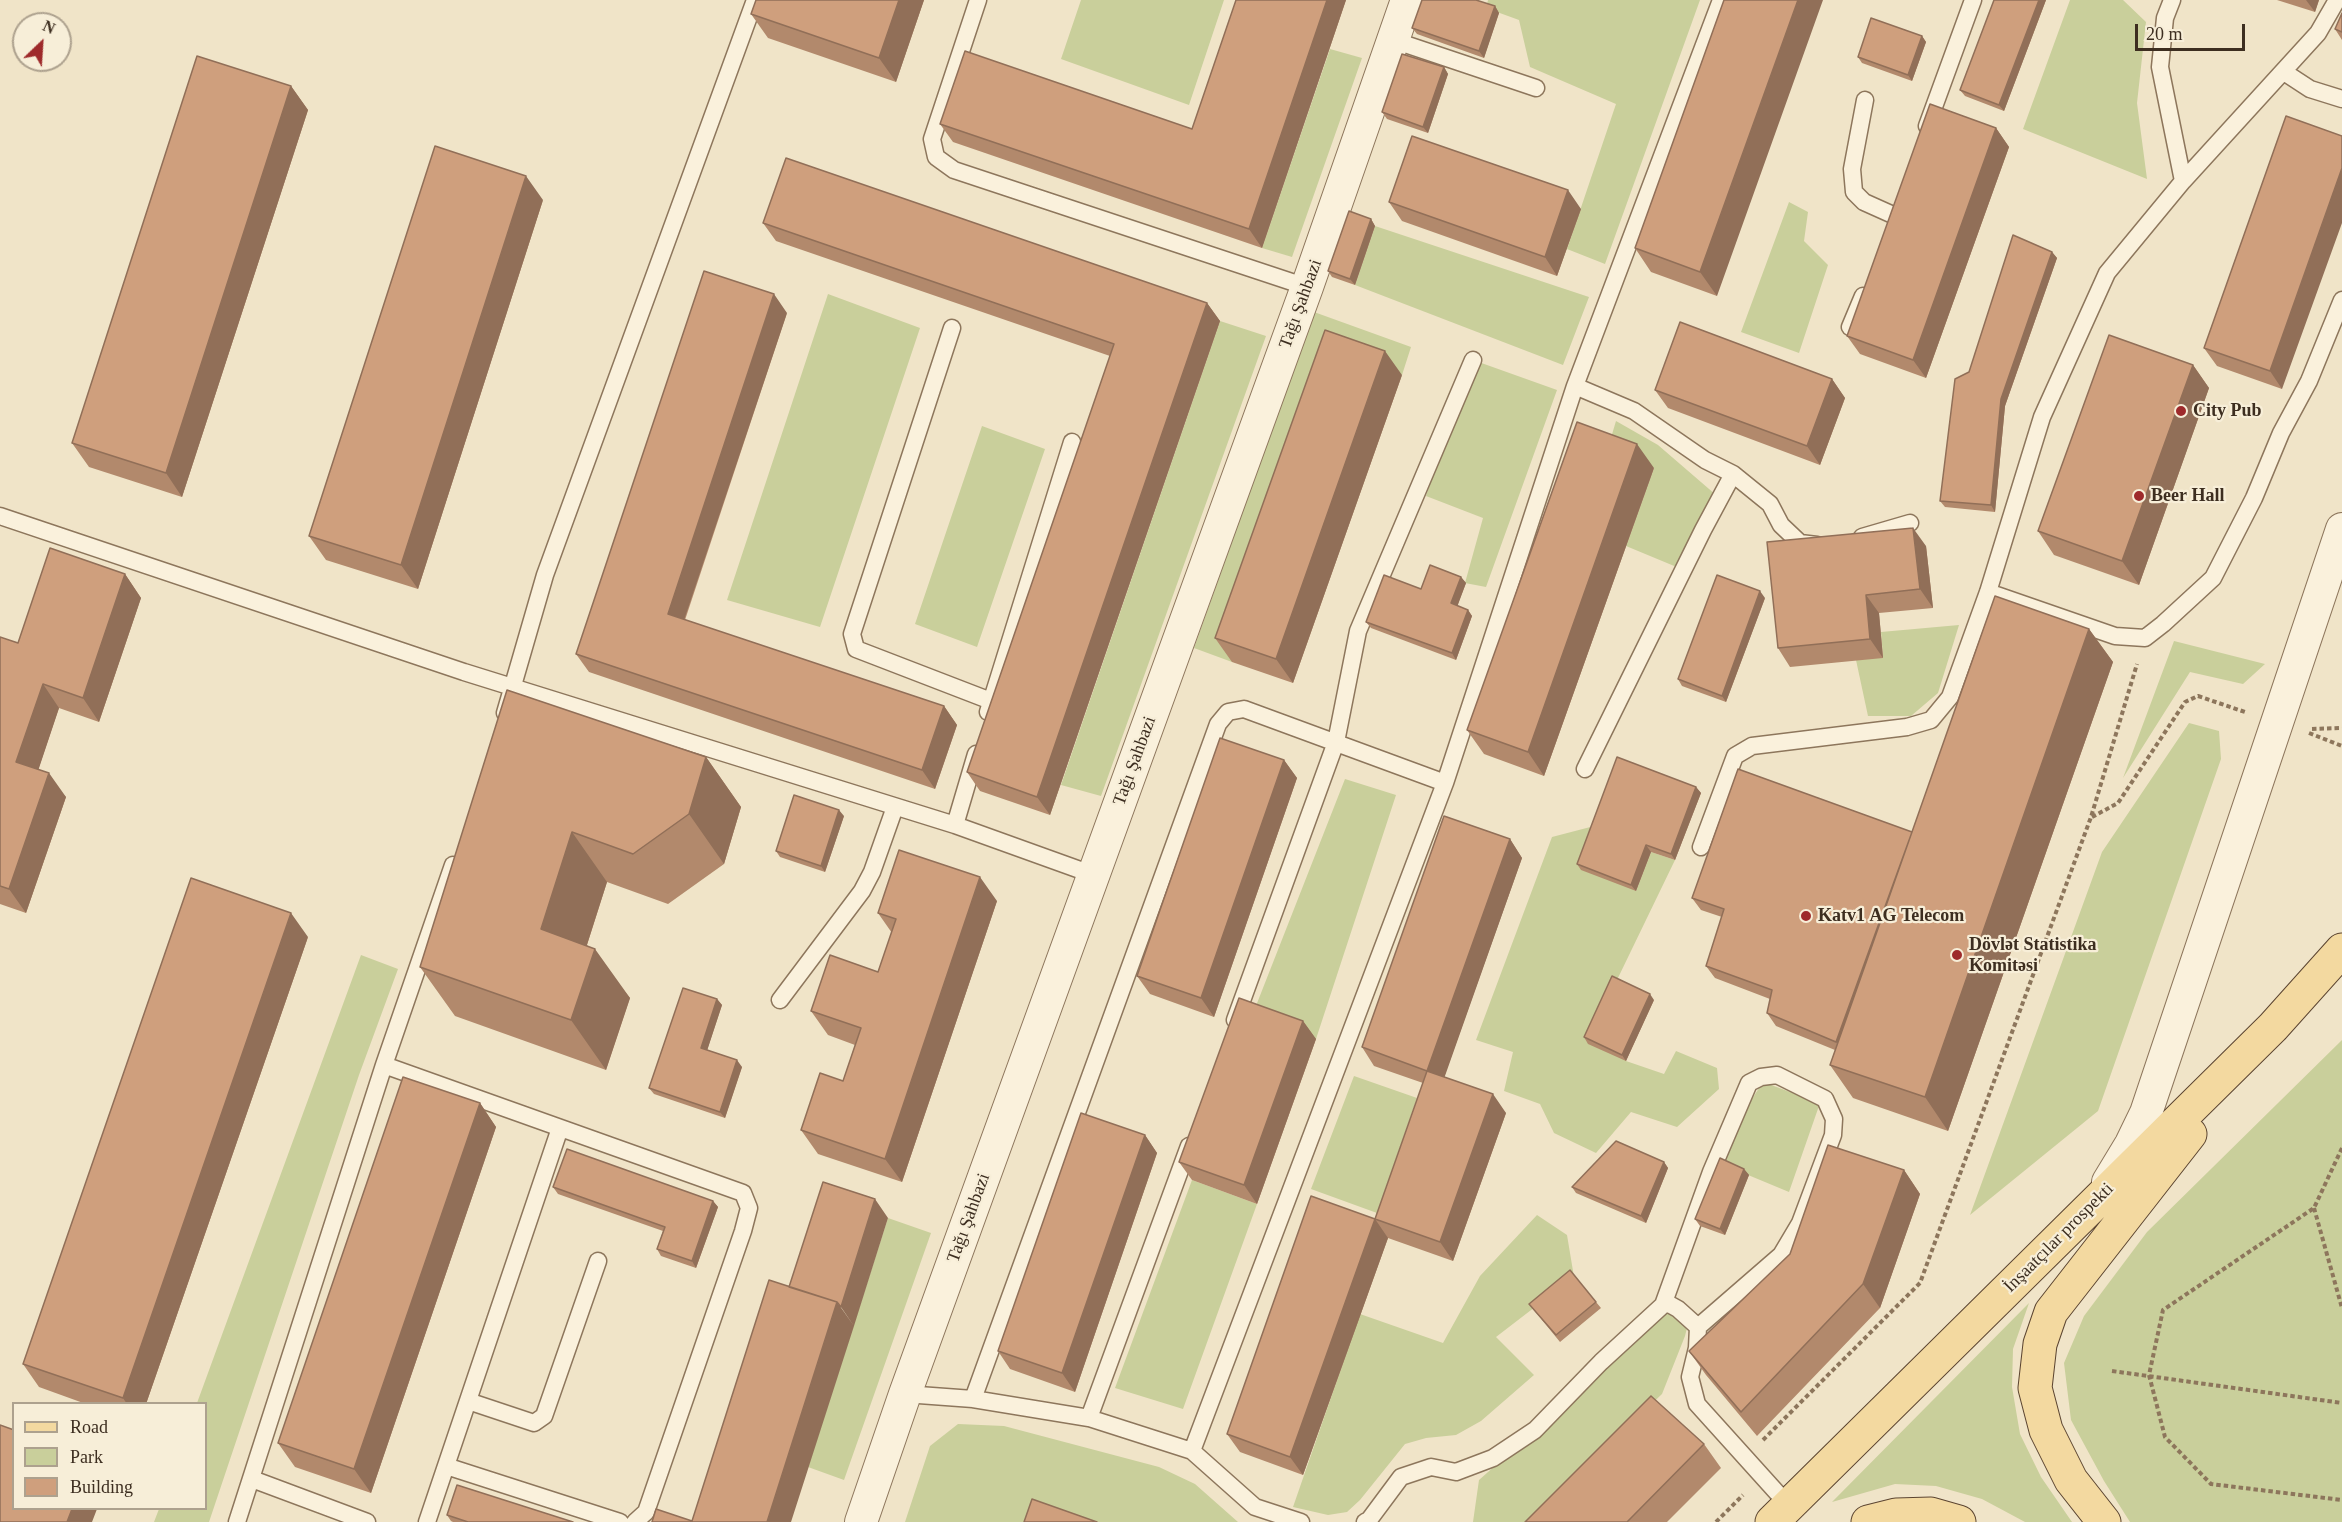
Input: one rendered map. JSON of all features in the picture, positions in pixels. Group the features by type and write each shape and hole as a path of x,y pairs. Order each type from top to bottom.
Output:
{"main road":[{"name":"İnşaatçılar prospekti","path":"1780,1514 2273,1027 2342,950"},
{"path":"2104,1522 2071,1480 2046,1430 2035,1388 2040,1344 2050,1312 2273,1027 2342,978"},
{"path":"1868,1522 1896,1515 1931,1514 1959,1522"}],"street":[{"name":"Tağı Şahbazi","path":"861,1522 905,1394 1307,287 1407,0"},
{"path":"2095,1203 2131,1144 2146,1113 2286,725 2342,539"}],"lane":[{"path":"499,731 545,575 755,0"},
{"path":"978,0 932,139 936,157 954,170 1307,287"},
{"path":"1192,1451 1445,783 1575,386 1721,0"},
{"path":"1923,137 1973,0"},
{"path":"2172,0 2165,18 2160,67 2183,181"},
{"path":"1701,847 1735,756 1752,746 1907,727 1931,720 1950,698 1988,592 2042,417 2107,273 2183,181 2318,33 2337,0"},
{"path":"1393,40 1536,88"},
{"path":"2284,72 2310,89 2342,99"},
{"path":"1865,100 1852,169 1854,192 1864,202 1893,215"},
{"path":"1850,327 1868,281"},
{"path":"1988,592 2115,636 2145,638 2163,624 2213,578 2254,498 2281,433 2309,381 2342,300"},
{"path":"952,328 852,634 855,649 991,701"},
{"path":"1231,1030 1336,742 1358,631 1473,360"},
{"path":"1575,386 1634,411 1705,460 1733,474 1770,504 1781,525 1800,543 1836,545 1910,523"},
{"path":"955,825 1072,442"},
{"path":"1585,769 1733,474"},
{"path":"0,516 464,672 955,825 1094,875"},
{"path":"973,1399 1218,724 1228,712 1244,709 1445,783"},
{"path":"780,1000 862,891 872,872 895,807"},
{"path":"237,1522 384,1065 457,854"},
{"path":"384,1065 743,1193 749,1208 743,1232 646,1512 635,1522"},
{"path":"1365,1522 1369,1520 1401,1477 1431,1467 1456,1472 1493,1458 1535,1430 1601,1362 1662,1305 1711,1172 1749,1083 1761,1077 1777,1075 1825,1099 1834,1119 1833,1136 1800,1223 1781,1255 1698,1327 1697,1348 1690,1377 1697,1404 1753,1467 1780,1514"},
{"path":"427,1522 560,1128"},
{"path":"1089,1419 1194,1130"},
{"path":"468,1401 534,1423 544,1416 598,1261"},
{"path":"1662,1305 1669,1304 1678,1308 1698,1327"},
{"path":"905,1394 973,1399 1089,1419 1192,1451 1254,1506 1301,1522"},
{"path":"446,1466 620,1522"},
{"path":"252,1479 367,1522"}],"path":[{"path":"1716,1522 1745,1493 1763,1440 1920,1282 2091,817 2145,638"},
{"path":"2091,817 2118,802 2185,702 2198,696 2342,746"},
{"path":"2286,725 2342,728"},
{"path":"2342,1148 2314,1208 2163,1310 2149,1375 2165,1437 2211,1484 2342,1500"},
{"path":"2314,1208 2342,1308"},
{"path":"2112,1371 2342,1403"}],"green space":[{"path":"1081,0 1224,0 1189,105 1061,59"},
{"path":"1488,0 1700,0 1605,264 1567,249 1616,104 1530,67 1519,20 1486,8"},
{"path":"2070,0 2123,0 2146,22 2137,103 2147,179 2023,129"},
{"path":"1330,49 1362,58 1292,257 1262,248"},
{"path":"1789,202 1808,212 1804,241 1828,265 1799,353 1741,332"},
{"path":"1375,226 1589,297 1563,365 1355,285"},
{"path":"828,294 920,328 820,627 727,600"},
{"path":"1314,312 1411,347 1402,375 1342,354 1232,662 1194,648"},
{"path":"1220,321 1266,336 1101,796 1061,785"},
{"path":"1473,360 1557,390 1486,587 1465,583 1483,518 1426,496"},
{"path":"1616,421 1658,445 1716,495 1679,568 1626,546 1654,468 1607,451"},
{"path":"982,426 1045,449 977,647 915,624"},
{"path":"1959,625 1938,693 1911,716 1868,716 1856,660 1883,657 1881,632"},
{"path":"2174,641 2265,664 2243,684 2190,672 2123,778"},
{"path":"2189,723 2219,731 2221,759 2098,1111 1970,1215 2102,852"},
{"path":"1345,779 1396,795 1316,1039 1252,1016"},
{"path":"1598,825 1636,891 1651,852 1675,860 1616,982 1626,1061 1664,1074 1676,1051 1717,1068 1719,1089 1677,1127 1631,1112 1596,1153 1554,1133 1540,1104 1504,1091 1513,1052 1476,1040 1552,837"},
{"path":"361,955 398,969 359,1075 209,1522 154,1522 159,1510 207,1510 207,1402 197,1402"},
{"path":"2342,1040 2342,1522 2130,1522 2104,1481 2071,1420 2064,1363 2084,1316 2147,1232"},
{"path":"1354,1076 1417,1098 1377,1213 1311,1189"},
{"path":"1763,1082 1820,1103 1789,1192 1712,1160"},
{"path":"1192,1180 1257,1204 1183,1409 1115,1388"},
{"path":"1537,1215 1567,1235 1574,1277 1496,1337 1534,1375 1481,1421 1456,1435 1426,1438 1405,1444 1360,1500 1347,1512 1328,1515 1293,1507 1360,1314 1443,1343 1480,1276"},
{"path":"888,1218 931,1233 844,1480 808,1467"},
{"path":"1654,1302 1676,1305 1690,1316 1685,1336 1662,1394 1527,1522 1473,1522 1479,1480 1602,1371"},
{"path":"2029,1303 2013,1349 2012,1387 2020,1434 2041,1477 2072,1522 2025,1522 1982,1499 1936,1486 1895,1484 1832,1502"},
{"path":"958,1424 1004,1426 1159,1467 1195,1484 1238,1522 905,1522 930,1446"}],"building":[{"path":"756,0 899,0 879,58 751,14"},
{"path":"1236,0 1327,0 1249,229 940,124 965,51 1192,129"},
{"path":"1422,0 1476,0 1495,6 1479,51 1412,28"},
{"path":"1724,0 1798,0 1700,272 1635,248"},
{"path":"1994,0 2039,0 1999,105 1960,90"},
{"path":"2342,13 2342,32 2335,29"},
{"path":"1871,18 1922,36 1908,75 1858,57"},
{"path":"1402,54 1444,67 1423,127 1382,112"},
{"path":"197,56 291,86 166,473 72,443"},
{"path":"1930,104 1996,128 1913,360 1847,336"},
{"path":"2286,116 2342,136 2342,168 2270,371 2204,348"},
{"path":"1412,136 1568,190 1545,257 1389,202"},
{"path":"435,146 526,176 401,565 309,536"},
{"path":"786,158 1207,303 1037,797 967,772 1114,344 763,223"},
{"path":"1349,211 1371,219 1350,279 1328,271"},
{"path":"2013,235 2052,252 2001,399 1991,505 1940,501 1955,379 1969,372"},
{"path":"704,271 774,294 668,614 944,706 922,770 576,654"},
{"path":"1680,322 1832,379 1807,446 1655,390"},
{"path":"1325,330 1385,351 1276,659 1215,638"},
{"path":"2109,335 2193,365 2122,561 2038,531"},
{"path":"1577,422 1637,444 1528,752 1467,730"},
{"path":"1913,528 1920,589 1866,595 1870,639 1778,648 1767,542"},
{"path":"50,548 125,574 83,698 43,684 16,762 49,773 9,889 0,886 0,637 18,643"},
{"path":"1430,565 1461,577 1451,603 1468,610 1452,653 1366,622 1384,575 1421,589"},
{"path":"1717,575 1760,591 1722,696 1678,679"},
{"name":"Dövlət Statistika Komitəsi","path":"1995,596 2089,629 1925,1097 1830,1065"},
{"path":"507,690 706,757 689,814 633,854 572,832 541,929 595,949 571,1020 420,967"},
{"path":"1220,738 1284,760 1201,998 1137,976"},
{"path":"1617,757 1696,787 1671,854 1646,845 1631,885 1577,864"},
{"name":"Katv1 AG Telecom","path":"1738,769 1912,832 1836,1042 1767,1013 1772,990 1706,966 1724,909 1692,898"},
{"path":"794,795 839,810 821,866 776,851"},
{"path":"1444,816 1510,839 1427,1071 1362,1047"},
{"path":"899,850 980,877 885,1159 801,1130 820,1073 843,1081 861,1028 811,1011 830,955 878,972 896,919 878,913"},
{"path":"191,878 291,913 123,1398 23,1364"},
{"path":"1612,976 1650,994 1622,1055 1584,1037"},
{"path":"683,988 717,999 701,1048 737,1060 720,1112 649,1088"},
{"path":"1239,998 1303,1021 1244,1185 1179,1162"},
{"path":"1427,1071 1493,1094 1440,1242 1375,1219"},
{"path":"403,1077 480,1103 354,1469 278,1443"},
{"path":"1081,1113 1145,1135 1062,1373 998,1351"},
{"path":"1616,1141 1664,1162 1641,1216 1572,1187"},
{"path":"1828,1145 1904,1170 1863,1284 1741,1412 1689,1351 1790,1254"},
{"path":"567,1149 713,1201 692,1261 657,1249 665,1227 553,1187"},
{"path":"1720,1158 1744,1169 1720,1229 1695,1219"},
{"path":"823,1182 875,1199 841,1307 837,1302 789,1287"},
{"path":"1311,1196 1375,1219 1290,1457 1227,1434"},
{"path":"1570,1270 1596,1302 1556,1335 1529,1304"},
{"path":"769,1280 837,1302 767,1522 652,1522 656,1509 692,1521"},
{"path":"1651,1396 1704,1444 1627,1522 1525,1522"},
{"path":"0,1425 12,1429 12,1510 72,1510 67,1522 0,1522"},
{"path":"457,1485 573,1522 468,1522 447,1515"},
{"path":"1032,1499 1097,1522 1024,1522"}],"place":[{"name":"City Pub","path":"2181,411"},
{"name":"Beer Hall","path":"2139,496"},
{"name":"Katv1 AG Telecom","path":"1806,916"},
{"name":"Dövlət Statistika Komitəsi","path":"1957,955"}]}
